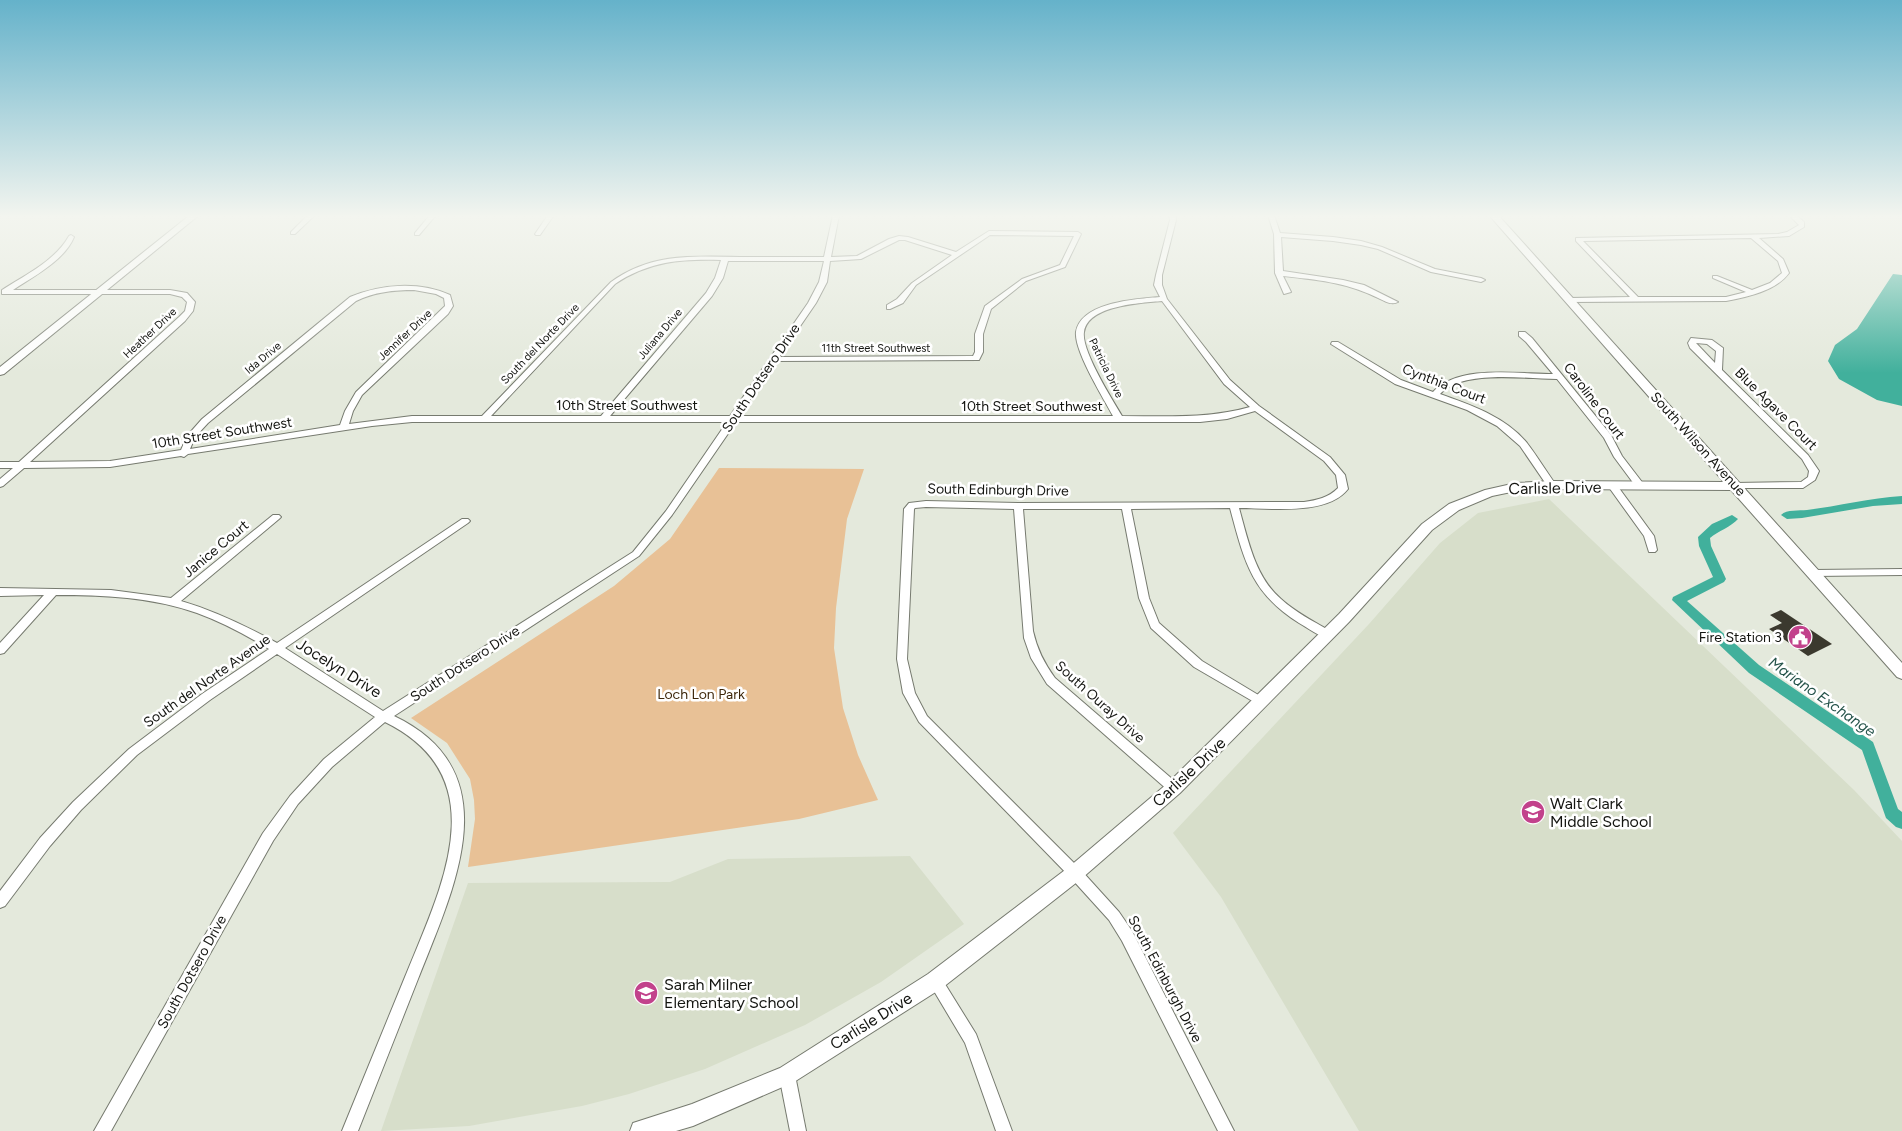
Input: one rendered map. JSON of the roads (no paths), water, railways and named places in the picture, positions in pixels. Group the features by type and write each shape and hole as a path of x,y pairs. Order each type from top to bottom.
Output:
{"street":[{"path":"2,294 40,268"},
{"path":"0,372 131,268"},
{"name":"South del Norte Drive","path":"484,419 619,278 641,268"},
{"name":"Juliana Drive","path":"603,419 709,294 719,278 722,268"},
{"name":"South Dotsero Drive","path":"102,1131 268,837 294,800 328,763 383,717 636,554 669,513 774,359 823,282 825,268"},
{"path":"890,307 900,301 914,284 939,268"},
{"name":"11th Street Southwest","path":"774,359 970,359 978,357 978,334 988,308 1024,280 1058,268"},
{"name":"South Edinburgh Drive","path":"1162,268 1158,285 1164,299 1227,382 1256,408 1328,459 1340,475 1343,489 1336,496 1321,503 1234,506 915,504 910,507 903,639 905,678 909,693 929,727 1075,873 1114,916 1127,936 1226,1131"},
{"path":"1278,268 1281,283 1288,292"},
{"path":"1426,268 1433,271 1481,280"},
{"name":"South Wilson Avenue","path":"1540,268 1902,673"},
{"path":"1605,268 1637,300"},
{"path":"1569,300 1716,300 1736,298 1777,281 1786,273 1784,268"},
{"path":"1278,273 1341,281 1361,287 1394,302"},
{"path":"1715,277 1752,292"},
{"name":"Jennifer Drive","path":"343,428 349,411 359,394 450,306 447,297 434,291 390,288 369,292"},
{"name":"Heather Drive","path":"0,484 182,319 191,306 188,298 178,294 101,292 2,294"},
{"name":"Ida Drive","path":"184,454 191,436 205,421 346,303 369,292"},
{"name":"Patricia Drive","path":"1119,419 1081,345 1081,328 1090,317 1107,308 1127,303 1164,299"},
{"name":"Caroline Court","path":"1522,334 1529,340 1608,437 1618,457 1640,486"},
{"name":"Cynthia Court","path":"1334,344 1398,382 1486,415 1508,429 1523,444 1551,485"},
{"name":"Blue Agave Court","path":"1718,371 1805,457 1814,471 1812,478 1804,485 1736,486"},
{"path":"1434,396 1450,382 1469,377 1559,377"},
{"name":"10th Street Southwest","path":"0,465 110,464 412,419 1200,420 1227,416 1256,408"},
{"name":"Carlisle Drive","path":"641,1131 693,1115 787,1075 935,981 1075,873 1174,788 1344,618 1427,527 1454,507 1501,489 1551,485 1736,486"},
{"path":"1613,486 1649,536 1652,550"},
{"name":"South Ouray Drive","path":"1018,506 1028,631 1030,643 1040,667 1051,681 1174,788"},
{"path":"1126,506 1144,598 1155,624 1198,664 1261,702"},
{"path":"1234,506 1258,577 1271,596 1326,634"},
{"name":"Janice Court","path":"173,602 276,517"},
{"name":"South del Norte Avenue","path":"0,902 45,842 103,780 164,727 466,521"},
{"path":"1814,573 1902,572"},
{"name":"Jocelyn Drive","path":"0,592 119,594 173,602 212,614 277,650 383,717 419,736 447,770 457,800 458,834 444,896 350,1131"},
{"path":"0,650 53,592"},
{"path":"935,981 971,1039 1004,1131"},
{"path":"787,1075 798,1131"}],"water":[{"path":"1893,274 1902,275 1902,406 1877,400 1839,379 1828,361 1835,345 1857,329"}],"waterway":[{"name":"Mariano Exchange","path":"1787,515 1873,502 1902,500"},
{"name":"Mariano Exchange","path":"1732,519 1716,527 1704,537 1705,546 1720,579 1678,600 1754,669 1868,746 1892,813 1902,822"}],"place":[{"name":"Fire Station 3","path":"1800,637"},
{"name":"Walt Clark Middle School","path":"1533,812"},
{"name":"Sarah Milner Elementary School","path":"646,993"}],"park label":[{"name":"Loch Lon Park","path":"701,694"}]}
